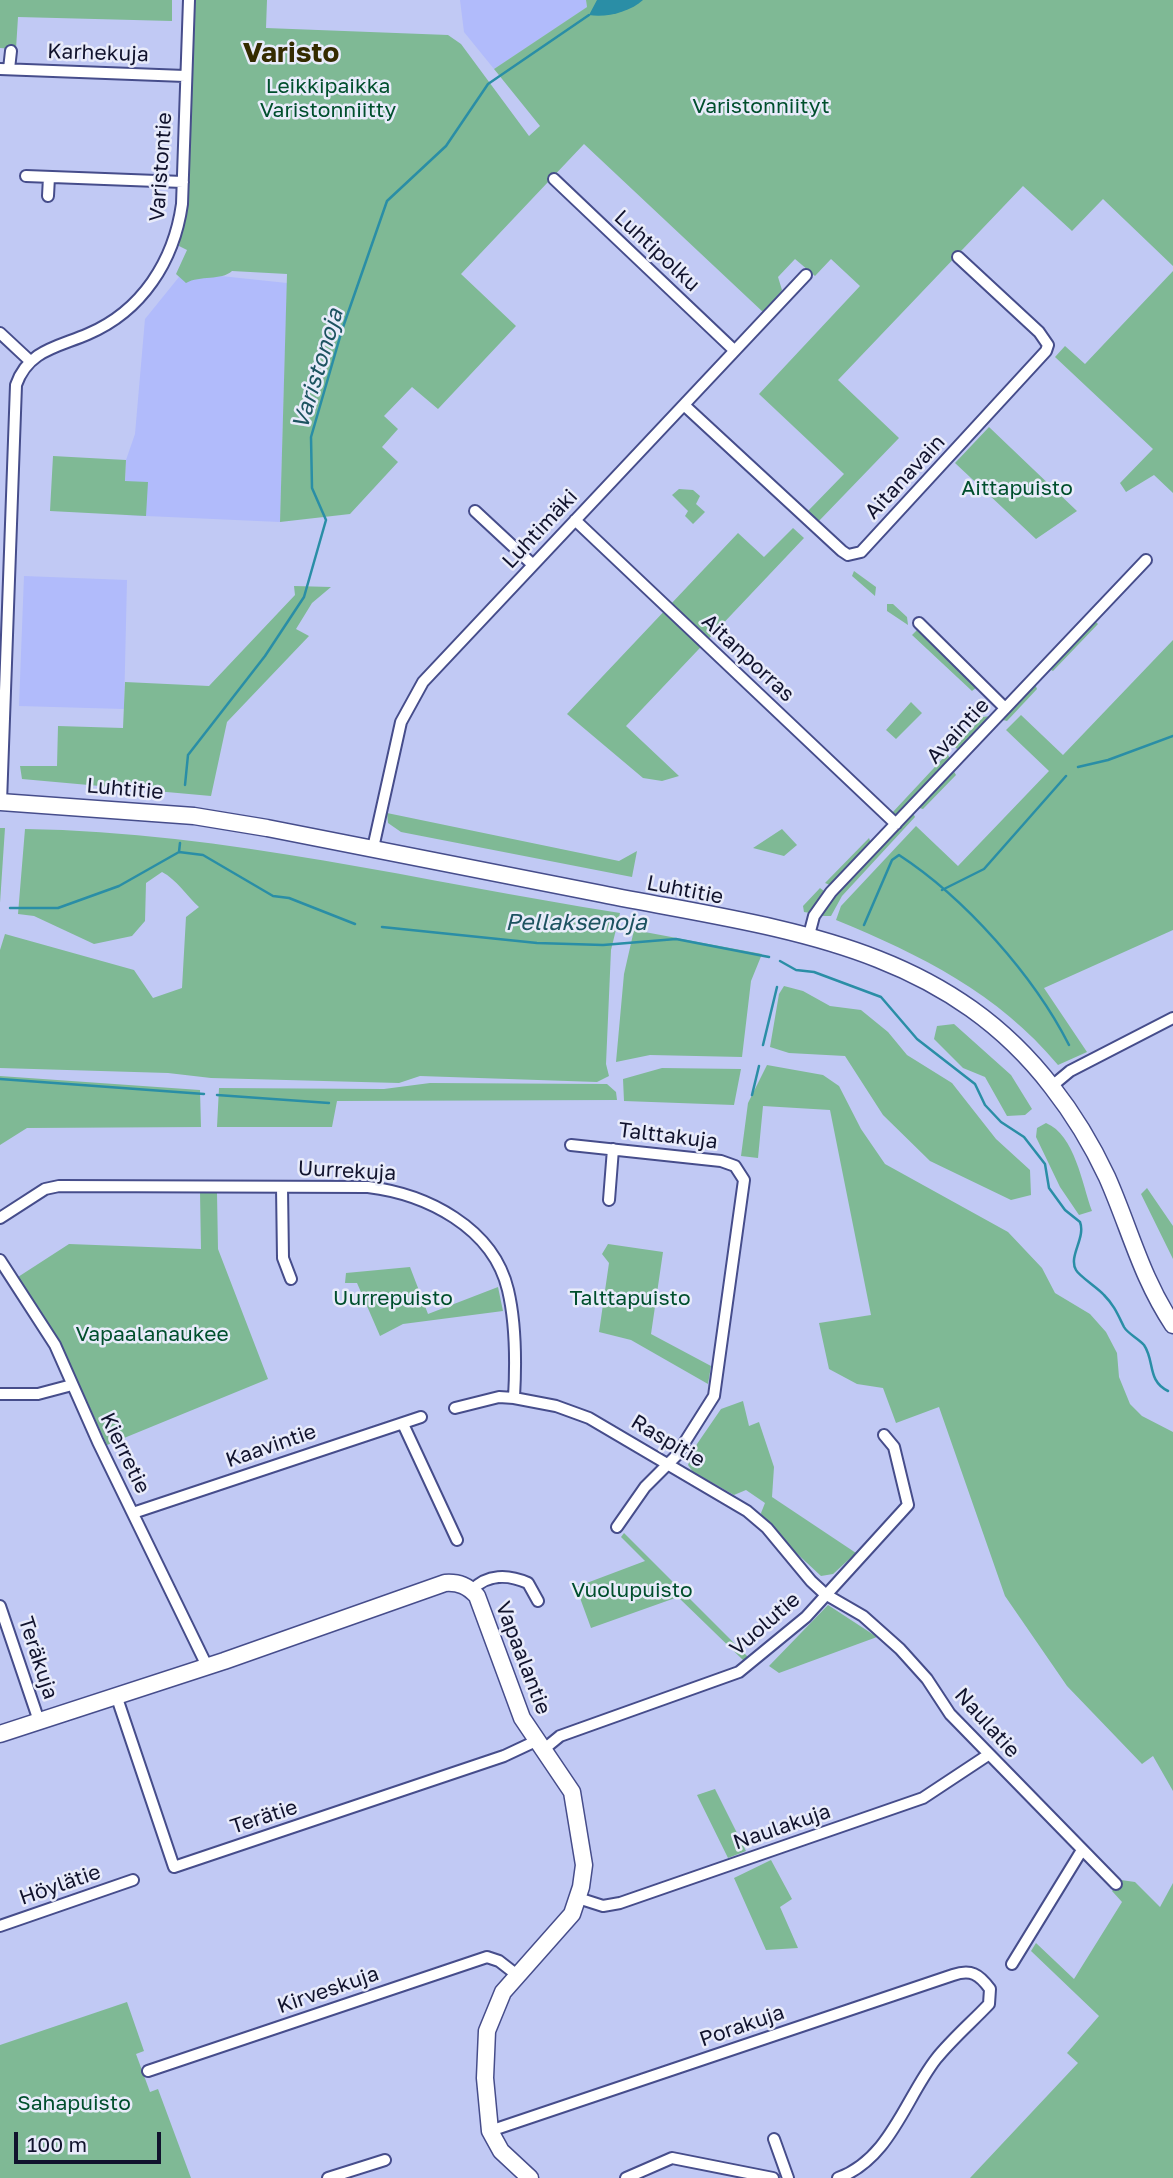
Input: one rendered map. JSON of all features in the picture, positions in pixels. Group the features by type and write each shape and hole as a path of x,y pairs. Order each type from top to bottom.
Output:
{"street":[{"name":"Varistontie","path":"29,360 111,322 148,289 171,249 179,224 183,182 189,0"},
{"name":"Karhekuja","path":"10,51 5,69 185,76"},
{"path":"26,176 183,182"},
{"path":"48,196 49,177"},
{"name":"Luhtipolku","path":"554,179 734,350"},
{"name":"Aitanavain","path":"684,405 842,551 848,555 861,552 1046,351 1046,340 1039,332 958,257"},
{"name":"Luhtimäki","path":"373,848 397,736 409,703 423,682 806,275"},
{"path":"0,333 29,360 21,372 15,399 0,802"},
{"path":"475,511 533,564"},
{"name":"Aitanporras","path":"575,520 896,824"},
{"name":"Avaintie","path":"809,935 814,916 831,892 1146,560"},
{"path":"919,623 1005,708"},
{"name":"Luhtitie","path":"0,802 194,816 373,848 809,935 870,954 946,992 999,1030 1052,1086 1094,1150 1142,1271 1173,1325"},
{"path":"1052,1086 1070,1071 1173,1018"},
{"name":"Talttakuja","path":"571,1145 721,1161 736,1166 744,1180 722,1330 719,1380 714,1396 668,1465 645,1487 617,1527"},
{"path":"608,1200 613,1149"},
{"name":"Uurrekuja","path":"0,1218 45,1189 59,1186 368,1187 395,1191 443,1209 470,1230 493,1257 508,1287 512,1310 514,1398"},
{"name":"Uurrekuja","path":"282,1187 283,1258 291,1279"},
{"name":"Kierretie","path":"0,1260 55,1345 132,1513 207,1666"},
{"path":"0,1394 38,1394 72,1385"},
{"name":"Raspitie","path":"455,1408 499,1397 514,1398 556,1406 589,1418 747,1511 825,1594"},
{"name":"Kaavintie","path":"132,1513 421,1417"},
{"path":"403,1424 457,1540"},
{"name":"Vuolutie","path":"540,1746 739,1672 806,1617 825,1594 893,1526 908,1505 894,1447 884,1435"},
{"path":"472,1590 488,1578 508,1578 528,1583 538,1601"},
{"name":"Vapaalantie","path":"0,1734 207,1666 445,1583 458,1584 472,1590 477,1596 522,1718 572,1793 584,1865 572,1914 517,1975 495,2004 486,2031 485,2078 490,2131 501,2151 530,2178"},
{"name":"Naulatie","path":"825,1594 863,1616 900,1649 927,1679 950,1714 1116,1884"},
{"name":"Teräkuja","path":"0,1606 38,1721"},
{"name":"Terätie","path":"116,1695 174,1867 540,1746"},
{"name":"Naulakuja","path":"578,1898 603,1906 620,1903 854,1823 923,1798 988,1755"},
{"path":"1012,1964 1082,1850"},
{"name":"Höylätie","path":"0,1926 133,1880"},
{"name":"Kirveskuja","path":"148,2071 487,1957 499,1961 517,1975"},
{"name":"Porakuja","path":"490,2131 964,1972 972,1972 984,1980 990,1989 991,2001 938,2057 877,2152 855,2171 838,2178"},
{"path":"774,2139 788,2178"},
{"path":"629,2177 672,2158 773,2178"},
{"path":"327,2178 385,2160"}],"shaded area":[{"path":"460,0 586,0 587,7 494,69 464,32"},
{"path":"597,0 643,0 618,13 589,15"},
{"path":"183,272 287,283 280,522 124,515 126,460 135,434 145,319"},
{"path":"24,576 127,580 124,709 19,706"}],"green space":[{"path":"0,0 172,0 172,21 18,17 16,49 0,48"},
{"path":"195,0 267,0 266,28 448,35 461,44 529,136 540,126 494,69 587,7 586,0 1173,0 1173,266 1103,199 1072,231 1023,186 838,380 899,438 817,523 807,512 844,474 759,394 860,286 831,259 815,276 795,259 778,277 782,290 764,313 584,144 461,274 516,326 438,409 412,387 384,416 398,429 382,447 398,462 350,514 280,522 287,274 232,271 222,276 186,283 176,274 187,250 179,246 189,183"},
{"path":"1173,271 1173,493 1154,475 1126,492 1120,483 1153,449 1055,357 1065,346 1085,364"},
{"name":"Aittapuisto","path":"989,427 1077,511 1036,539 955,463"},
{"path":"53,456 126,460 125,481 148,482 146,516 50,511"},
{"path":"679,489 693,490 700,496 696,504 705,512 693,524 685,516 688,511 672,495"},
{"path":"793,528 804,538 626,726 679,776 662,781 643,778 567,714 738,533 764,557"},
{"path":"854,571 876,587 875,596 852,576"},
{"path":"294,586 331,587 312,603 296,629 309,636 227,722 211,796 22,779 20,766 57,766 58,726 123,728 125,682 209,686 295,595"},
{"path":"887,604 893,604 907,617 908,625 887,611"},
{"path":"1095,621 1098,624 1053,671 1051,670"},
{"path":"917,630 977,687 972,691 912,635"},
{"path":"1173,640 1173,930 1044,988 1087,1052 1058,1065 1010,1017 984,997 928,962 836,920 841,906 916,826 958,866 1049,771 1006,730 1021,715 1063,755"},
{"path":"1035,684 1037,689 1007,721 1003,720"},
{"path":"911,702 922,713 896,739 886,730"},
{"path":"990,716 959,751 955,747 983,717"},
{"path":"947,754 951,759 898,814 891,814"},
{"path":"953,770 956,775 923,809 919,808"},
{"path":"387,813 619,861 637,851 632,877 401,832 388,823"},
{"path":"913,813 915,817 842,896 831,916 820,916 835,893"},
{"path":"0,828 5,828 0,903"},
{"path":"25,829 100,832 249,849 620,913 611,950 606,1064 609,1076 597,1082 420,1076 399,1083 0,1068 0,950 5,934 134,970 153,998 182,988 186,917 199,907 177,883 162,872 146,883 145,921 132,936 94,944 34,916 18,914"},
{"path":"782,829 797,845 784,856 753,848"},
{"path":"869,838 871,843 830,885 825,883"},
{"path":"820,888 824,891 810,913 804,912 803,906"},
{"path":"634,930 762,954 751,981 742,1057 650,1055 616,1062 624,974"},
{"path":"784,986 803,991 830,1006 861,1010 888,1032 907,1055 952,1083 996,1139 1030,1170 1031,1195 1011,1200 930,1161 883,1115 845,1056 789,1053 770,1047 779,994"},
{"path":"954,1024 1011,1075 1032,1109 1025,1115 1007,1116 985,1077 963,1068 934,1039 937,1026"},
{"path":"767,1065 823,1075 839,1086 861,1129 885,1164 1008,1232 1042,1268 1055,1293 1090,1314 1106,1332 1117,1353 1119,1377 1130,1404 1142,1416 1173,1432 1173,1791 1153,1756 1142,1764 1067,1686 1005,1596 939,1407 896,1423 883,1388 857,1384 829,1369 819,1323 871,1315 830,1110 763,1106 758,1158 741,1156 748,1103"},
{"path":"662,1068 741,1069 734,1105 624,1101 623,1079"},
{"path":"0,1076 200,1090 201,1127 27,1128 0,1145"},
{"path":"430,1083 607,1084 616,1092 617,1100 337,1101 332,1127 217,1127 219,1088 384,1089"},
{"path":"1046,1123 1056,1129 1071,1149 1092,1211 1079,1215 1060,1187 1036,1137 1037,1128"},
{"path":"1147,1188 1173,1226 1173,1259 1141,1194"},
{"name":"Vapaalanaukee","path":"200,1192 217,1193 218,1249 268,1379 107,1445 61,1345 18,1277 69,1244 201,1249"},
{"name":"Talttapuisto","path":"608,1244 663,1252 651,1334 711,1366 708,1384 631,1340 599,1332 609,1263 602,1254"},
{"name":"Uurrepuisto","path":"410,1267 428,1314 498,1287 503,1311 403,1324 380,1336 357,1283 345,1283 346,1273"},
{"path":"743,1401 749,1426 759,1422 774,1467 772,1497 856,1553 833,1574 821,1576 763,1522 761,1513 765,1503 746,1490 734,1495 693,1472 688,1465 697,1444 721,1409"},
{"name":"Vuolupuisto","path":"624,1533 749,1658 744,1661 678,1597 591,1628 576,1587 645,1561 621,1537"},
{"path":"828,1605 877,1637 779,1673 769,1666"},
{"path":"715,1789 746,1851 728,1858 697,1795"},
{"path":"771,1860 792,1899 780,1907 798,1948 766,1950 734,1878"},
{"path":"1121,1880 1135,1882 1160,1907 1173,1883 1173,2178 970,2178 1078,2063 1067,2053 1099,2016 1031,1951 1036,1943 1074,1979 1122,1902 1112,1891"},
{"name":"Sahapuisto","path":"127,2002 144,2051 136,2054 150,2092 158,2089 191,2178 0,2178 0,2045"}],"waterway":[{"name":"Varistonoja","path":"185,785 188,755 265,656 304,597 326,520 312,488 311,437 342,330 387,201 446,146 488,84 589,15"},
{"path":"1078,767 1108,760 1173,736"},
{"path":"942,890 984,869 1066,776"},
{"name":"Varistonoja","path":"179,852 180,843"},
{"name":"Pellaksenoja","path":"179,852 203,855 273,896 289,898 355,924"},
{"path":"10,908 58,908 119,886 179,852"},
{"path":"864,925 892,860 899,855 948,893 996,940 1037,992 1069,1045"},
{"name":"Pellaksenoja","path":"382,927 537,943 603,945 676,939 769,957"},
{"name":"Pellaksenoja","path":"780,961 796,970 814,972 881,997 917,1039 975,1084 985,1105 1001,1122 1024,1137 1045,1164 1049,1188 1065,1210 1080,1222 1081,1234 1074,1259 1076,1270 1101,1292 1116,1310 1126,1329 1144,1345 1157,1382 1168,1391"},
{"path":"763,1045 777,987"},
{"path":"752,1095 759,1066"},
{"path":"0,1079 204,1094"},
{"path":"217,1095 329,1103"}],"district":[{"name":"Varisto","path":"291,53"}],"park label":[{"name":"Leikkipaikka Varistonniitty","path":"328,98"},
{"name":"Varistonniityt","path":"761,106"}]}
